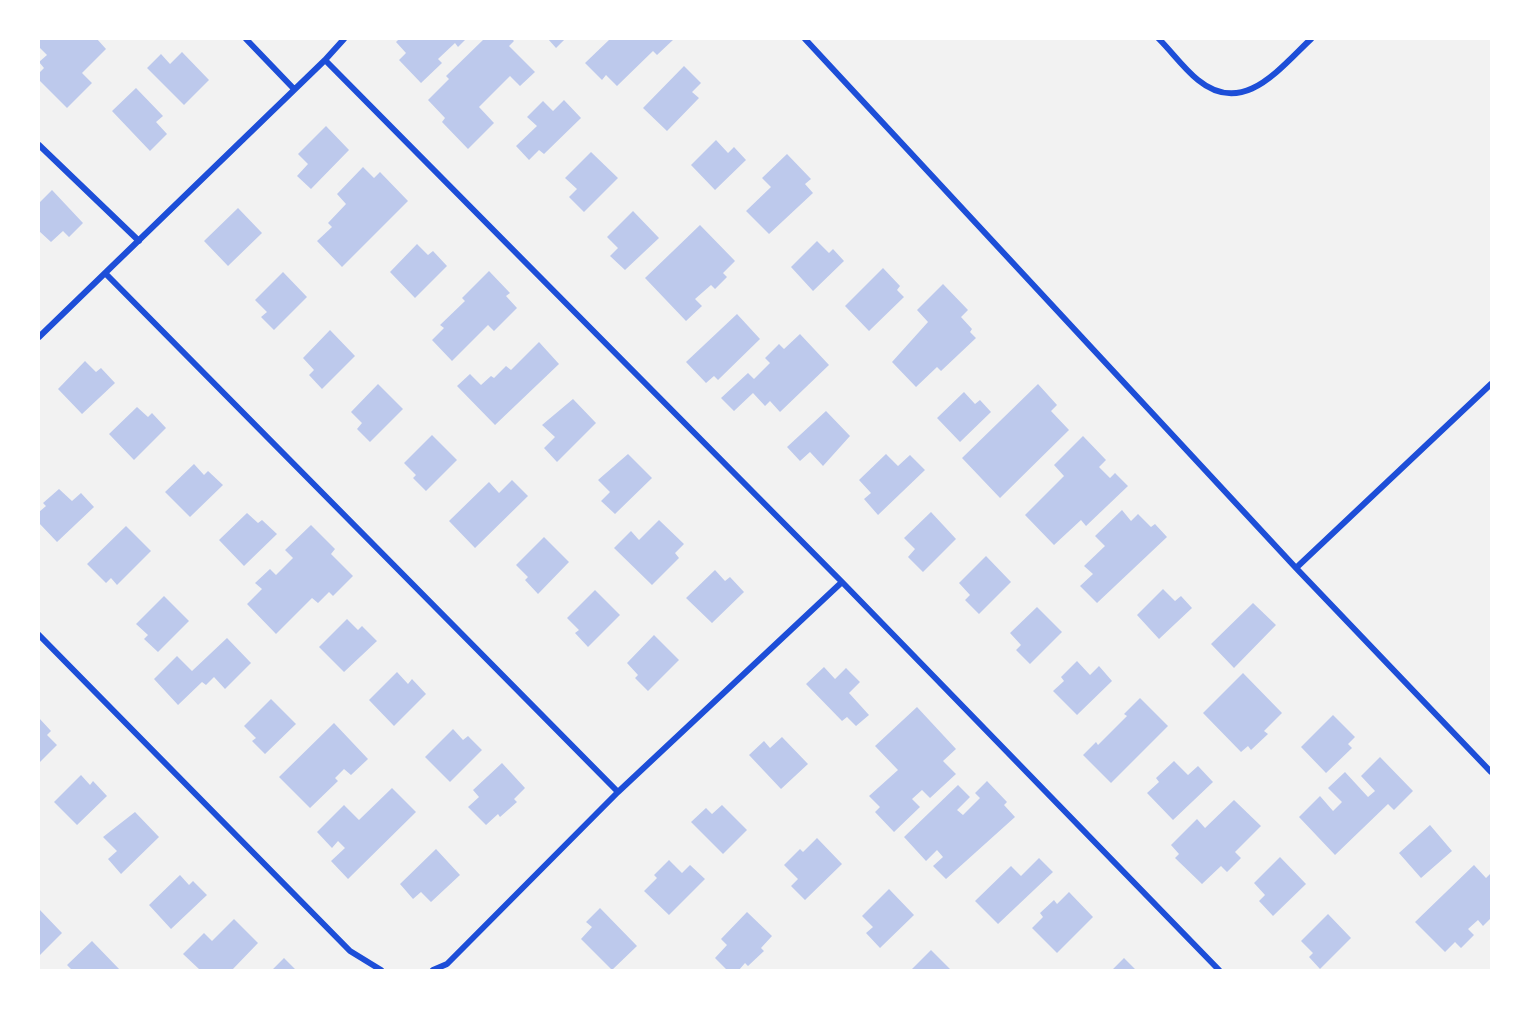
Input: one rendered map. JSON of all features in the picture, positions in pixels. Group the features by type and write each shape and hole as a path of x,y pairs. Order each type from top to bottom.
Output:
{"street":[{"path":"246,39 294,89"},
{"path":"39,337 344,39"},
{"path":"805,39 1296,568 1491,772"},
{"path":"1160,39 1198,80 1219,93 1242,93 1265,82 1311,39"},
{"path":"325,60 842,582 1219,970"},
{"path":"39,145 139,241"},
{"path":"105,273 618,792"},
{"path":"1296,568 1491,384"},
{"path":"433,970 447,963 618,792 842,582"},
{"path":"39,635 350,951 381,970"}],"building":[{"path":"39,39 97,39 106,49 82,73 92,83 67,108 39,80 39,73 44,68 39,62 47,55 39,47"},
{"path":"399,39 466,39 458,47 455,43 438,59 442,63 421,83 399,60 406,53 396,42"},
{"path":"484,39 512,39 514,41 509,46 535,72 520,86 510,76 479,107 494,123 468,149 442,122 445,118 428,100 449,79 446,76"},
{"path":"548,39 565,39 556,48"},
{"path":"610,39 674,39 657,55 653,51 617,86 606,75 602,80 585,63"},
{"path":"182,52 209,80 184,105 147,68 161,54 170,64"},
{"path":"684,66 701,83 692,92 699,98 667,131 643,108"},
{"path":"136,88 163,116 156,122 167,134 150,151 112,111"},
{"path":"564,100 581,118 544,154 539,150 529,160 516,146 537,126 527,117 543,101 553,111"},
{"path":"326,126 349,150 311,189 297,176 308,164 298,154"},
{"path":"716,140 728,153 734,147 746,160 715,190 691,165"},
{"path":"591,152 618,178 584,212 569,197 577,189 565,178"},
{"path":"787,154 811,179 805,184 813,193 769,234 746,211 771,187 762,178"},
{"path":"363,167 374,178 380,172 408,201 342,267 317,241 332,227 328,223 346,204 337,194"},
{"path":"52,190 83,223 69,237 63,231 51,242 39,231 39,203"},
{"path":"238,208 262,233 228,266 204,241"},
{"path":"633,211 659,238 625,270 610,256 618,248 607,237"},
{"path":"700,225 735,261 723,273 727,277 715,289 711,285 695,299 702,306 686,321 645,278"},
{"path":"817,241 829,253 833,249 844,261 813,291 791,267"},
{"path":"417,244 428,255 433,251 447,266 415,298 390,272"},
{"path":"883,268 900,286 897,290 904,297 869,331 845,306"},
{"path":"489,271 510,293 506,296 517,308 494,331 488,325 452,361 432,340 444,328 440,325 465,301 462,298"},
{"path":"283,272 307,297 274,330 261,317 267,312 255,300"},
{"path":"943,284 968,310 961,317 972,329 970,332 976,338 941,371 937,367 916,387 892,362 928,322 917,310"},
{"path":"737,314 760,339 718,380 714,376 706,383 686,362"},
{"path":"330,330 355,356 322,389 309,375 314,370 303,358"},
{"path":"800,334 829,365 780,412 770,401 765,406 753,393 734,411 721,398 748,373 754,379 770,363 765,358 779,344 784,349"},
{"path":"539,342 559,364 495,425 457,386 470,374 481,385 491,376 494,378 506,366 511,370"},
{"path":"85,361 96,372 101,368 115,383 82,414 58,389"},
{"path":"378,384 403,409 370,442 357,429 362,423 351,412"},
{"path":"1038,384 1057,405 1051,411 1069,430 1000,498 962,458"},
{"path":"964,392 975,404 980,400 991,412 960,442 937,418"},
{"path":"573,399 596,423 557,462 544,448 555,437 542,425"},
{"path":"137,407 148,417 152,413 166,428 134,460 109,434"},
{"path":"826,411 850,436 823,466 810,452 800,461 787,447"},
{"path":"432,435 457,460 426,491 413,478 416,475 404,463"},
{"path":"1083,436 1106,460 1099,467 1110,478 1115,473 1128,486 1086,526 1081,520 1054,545 1025,515 1064,476 1054,465"},
{"path":"628,454 652,478 615,514 601,501 610,492 598,480"},
{"path":"886,454 898,466 910,455 925,470 878,515 864,499 871,493 859,480"},
{"path":"194,464 204,475 208,471 223,485 190,517 165,492"},
{"path":"512,480 528,496 475,548 449,521 489,482 499,493"},
{"path":"59,489 72,501 81,493 94,507 57,542 39,523 39,512 46,506 43,503"},
{"path":"1122,510 1131,521 1138,514 1151,527 1155,524 1167,537 1097,603 1080,586 1093,574 1084,566 1105,546 1095,536"},
{"path":"931,512 956,539 923,572 908,557 915,549 904,538"},
{"path":"247,513 258,523 262,520 277,534 244,566 219,540"},
{"path":"659,520 684,544 675,553 679,558 652,585 614,548 631,531 639,540"},
{"path":"311,525 335,549 331,554 353,576 333,596 329,592 318,603 312,598 276,634 247,604 262,589 255,583 270,569 276,575 293,558 285,550"},
{"path":"126,526 151,551 117,585 111,578 106,583 87,564"},
{"path":"544,537 569,562 538,594 525,580 528,577 516,565"},
{"path":"986,556 1011,582 979,614 965,600 970,595 959,583"},
{"path":"715,570 725,581 730,577 744,592 712,623 686,598"},
{"path":"1163,589 1175,601 1181,596 1192,608 1159,639 1137,615"},
{"path":"595,590 620,615 588,647 575,633 579,630 567,618"},
{"path":"164,596 189,621 158,652 144,639 148,635 136,624"},
{"path":"1253,603 1276,625 1234,668 1211,644"},
{"path":"1037,607 1062,632 1030,664 1016,650 1021,645 1010,633"},
{"path":"347,619 358,630 362,626 377,641 344,672 319,647"},
{"path":"654,635 679,660 648,691 635,678 638,675 627,663"},
{"path":"227,638 251,663 225,689 214,677 206,685 202,682 178,705 154,679 177,656 192,671"},
{"path":"1077,661 1090,675 1099,666 1112,681 1077,715 1053,691 1064,681 1061,677"},
{"path":"824,667 835,679 846,668 860,682 849,693 869,715 856,726 847,717 842,721 806,684"},
{"path":"397,672 408,684 412,679 426,694 394,726 369,700"},
{"path":"1243,673 1282,713 1264,731 1268,734 1251,750 1248,746 1241,752 1203,713"},
{"path":"1140,698 1168,726 1111,783 1083,755 1096,742 1098,745 1127,716 1124,714"},
{"path":"271,699 296,724 265,754 252,741 256,738 244,726"},
{"path":"917,707 956,749 943,761 956,774 930,798 922,790 912,799 920,807 894,832 875,812 880,807 869,796 898,770 875,746"},
{"path":"1333,715 1355,737 1348,744 1352,748 1326,773 1301,747"},
{"path":"39,718 51,731 47,735 57,745 39,763"},
{"path":"334,723 368,759 351,775 344,769 335,778 338,781 310,808 279,777"},
{"path":"453,729 463,740 468,736 482,750 450,782 425,757"},
{"path":"782,737 808,764 781,789 749,755 764,741 770,748"},
{"path":"1380,757 1413,791 1394,810 1388,804 1335,855 1299,817 1320,796 1333,811 1342,802 1328,788 1345,772 1368,797 1375,791 1361,776"},
{"path":"1174,761 1188,775 1198,766 1213,782 1173,820 1147,793 1159,782 1156,778"},
{"path":"502,763 525,788 514,799 517,802 500,817 498,814 486,825 468,807 479,797 473,790"},
{"path":"81,775 90,785 93,781 107,796 77,825 54,802"},
{"path":"987,781 1007,802 1004,805 1015,817 946,879 933,866 943,857 937,850 926,861 904,837 958,785 970,797 957,810 963,815 980,798 975,793"},
{"path":"392,788 416,812 348,879 331,861 345,848 338,841 332,848 317,832 344,805 359,820"},
{"path":"1234,800 1261,826 1235,852 1241,858 1227,872 1221,866 1202,884 1175,858 1179,854 1171,845 1197,819 1205,828"},
{"path":"722,805 747,830 723,854 691,822 706,808 712,814"},
{"path":"135,812 159,837 121,874 108,859 117,851 103,837"},
{"path":"1430,825 1452,851 1421,878 1399,853"},
{"path":"817,838 842,864 805,900 791,886 798,879 784,865 800,849 803,852"},
{"path":"436,849 460,875 431,902 421,892 413,899 400,884"},
{"path":"1280,857 1306,884 1273,916 1259,901 1265,895 1254,883"},
{"path":"1039,858 1053,872 998,924 975,901 1011,866 1021,876"},
{"path":"669,860 682,873 690,865 705,879 669,915 644,891 657,878 654,875"},
{"path":"1474,865 1486,878 1491,873 1491,918 1483,926 1478,920 1468,929 1474,935 1461,948 1455,942 1445,952 1415,922"},
{"path":"180,875 189,885 193,881 207,895 171,929 149,905"},
{"path":"889,889 914,915 880,948 866,933 873,927 862,916"},
{"path":"1069,892 1093,917 1057,953 1032,928 1043,917 1040,913 1054,900 1057,904"},
{"path":"600,908 637,946 612,970 581,939 592,927 586,922"},
{"path":"39,909 62,933 39,956"},
{"path":"747,912 772,936 761,948 764,951 748,966 745,963 739,970 727,970 715,958 727,945 721,939"},
{"path":"1328,914 1351,938 1320,969 1309,957 1313,953 1301,941"},
{"path":"234,919 258,943 232,970 200,970 183,954 204,933 212,941"},
{"path":"92,941 120,970 72,970 67,965"},
{"path":"931,950 951,970 911,970"},
{"path":"284,958 296,970 272,970"},
{"path":"1124,958 1136,970 1112,970"}]}
